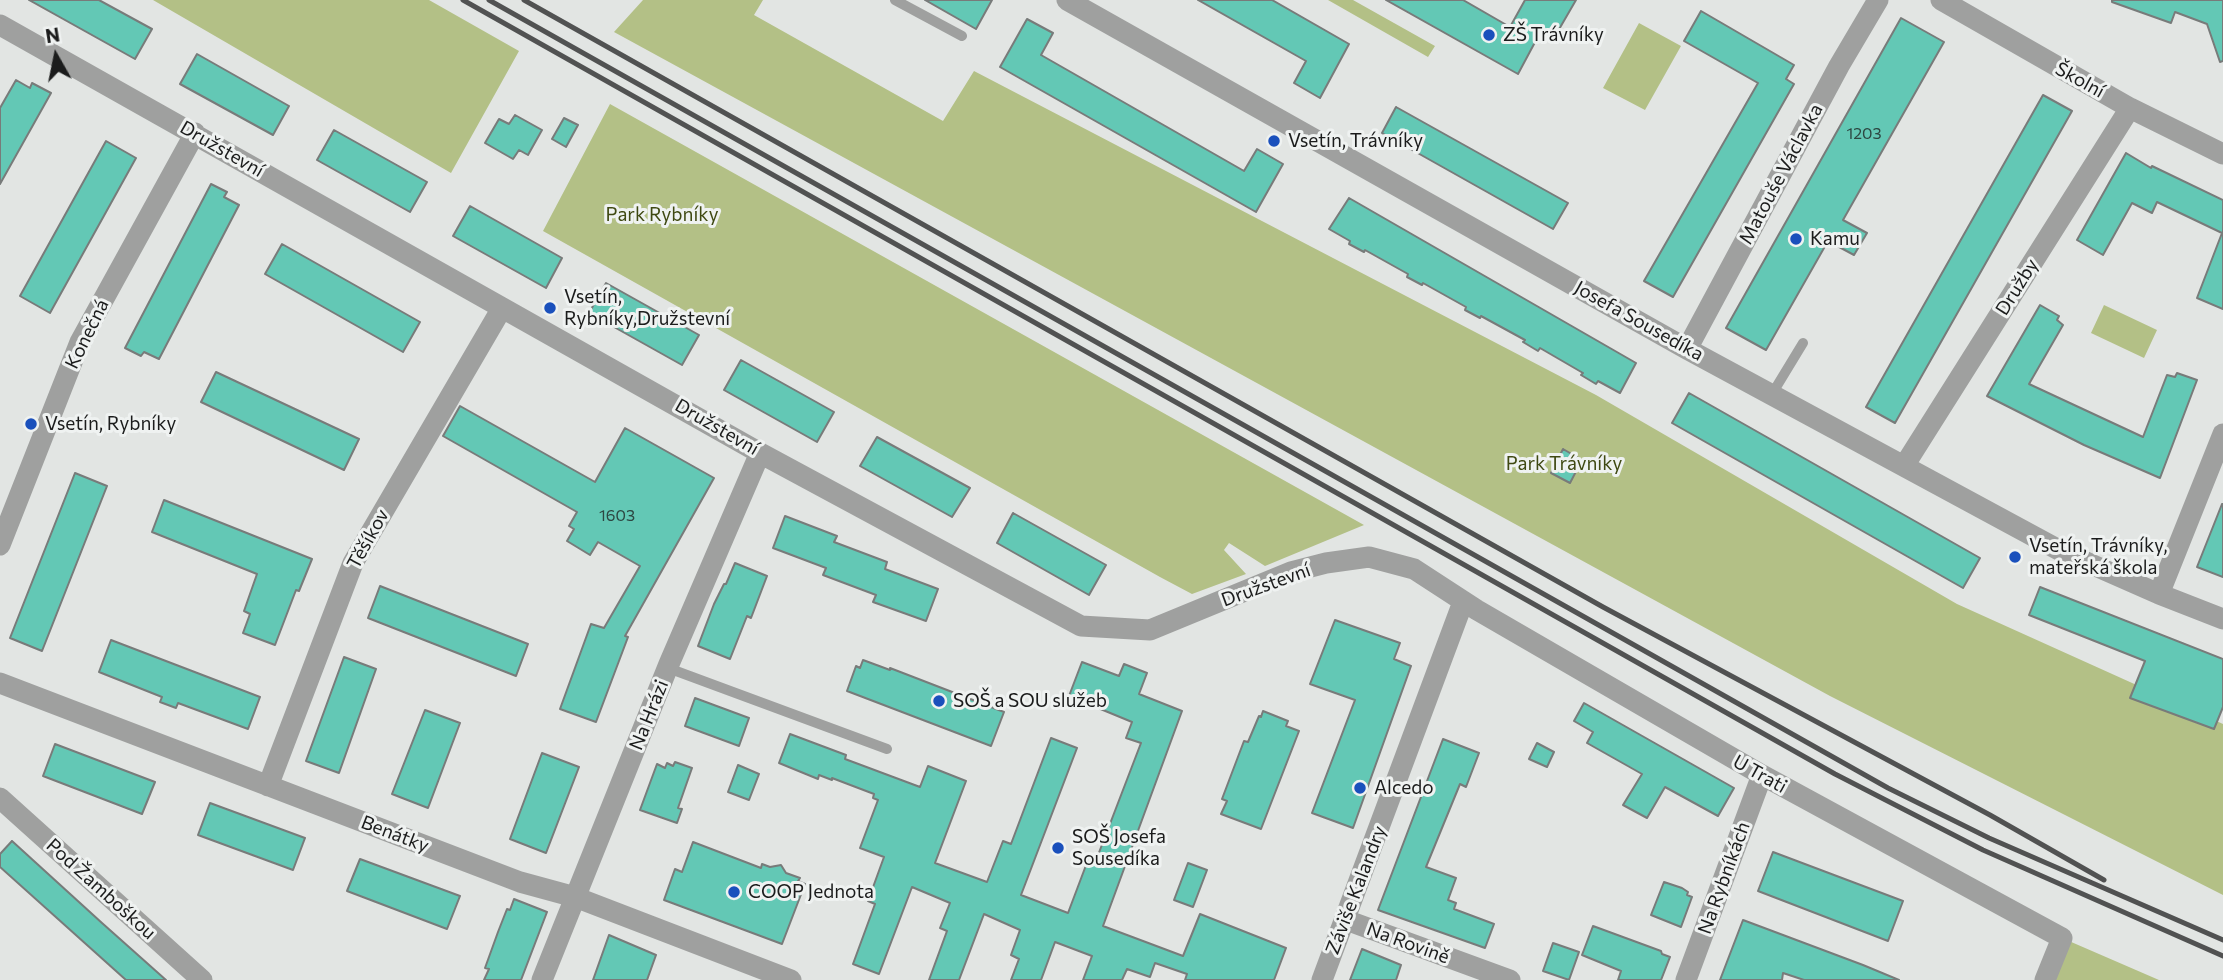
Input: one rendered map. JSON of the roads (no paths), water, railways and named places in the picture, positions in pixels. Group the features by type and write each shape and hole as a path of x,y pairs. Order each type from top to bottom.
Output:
{"street":[{"name":"Josefa Sousedíka","path":"1067,0 1688,349 2059,550 2223,619"},
{"name":"Matouše Václavka","path":"1688,349 1839,66 1878,0"},
{"name":"Školní","path":"1941,0 2130,108 2223,154"},
{"name":"Družstevní","path":"0,24 761,453 1081,626 1150,630 1291,572 1326,563 1369,557 1414,569 1463,602"},
{"name":"Družby","path":"1904,466 2130,108"},
{"name":"Konečná","path":"0,545 80,342 194,133"},
{"name":"Těšíkov","path":"268,786 353,563 502,308"},
{"path":"2159,594 2223,434"},
{"name":"Na Hrázi","path":"542,980 668,668 761,453"},
{"name":"U Trati","path":"1463,602 1762,775 2062,939 2045,980"},
{"name":"Záviše Kalandry","path":"1322,980 1463,602"},
{"name":"Benátky","path":"0,683 520,882 575,897 792,980"},
{"name":"Na Rybníkách","path":"1686,980 1762,775"},
{"name":"Pod Žamboškou","path":"0,798 202,980"},
{"name":"Na Rovině","path":"1346,920 1510,980"}],"lane":[{"path":"895,0 962,36"},
{"path":"1772,394 1803,343"},
{"path":"668,668 887,749"}],"railway":[{"path":"463,0 1835,774 1983,850 2223,956"},
{"path":"489,0 1888,788 1989,838 2223,940"},
{"path":"524,0 1603,607 1990,815 2104,880"}],"place":[{"name":"ZŠ Trávníky","path":"1489,35"},
{"name":"Vsetín, Trávníky","path":"1274,141"},
{"name":"Kamu","path":"1796,239"},
{"name":"Vsetín, Rybníky,Družstevní","path":"550,308"},
{"name":"Vsetín, Rybníky","path":"31,424"},
{"name":"Vsetín, Trávníky, mateřská škola","path":"2015,557"},
{"name":"SOŠ a SOU služeb","path":"939,701"},
{"name":"Alcedo","path":"1360,788"},
{"name":"SOŠ Josefa Sousedíka","path":"1058,848"},
{"name":"COOP Jednota","path":"734,892"}],"park label":[{"name":"Park Rybníky","path":"662,215"},
{"name":"Park Trávníky","path":"1564,464"}]}
